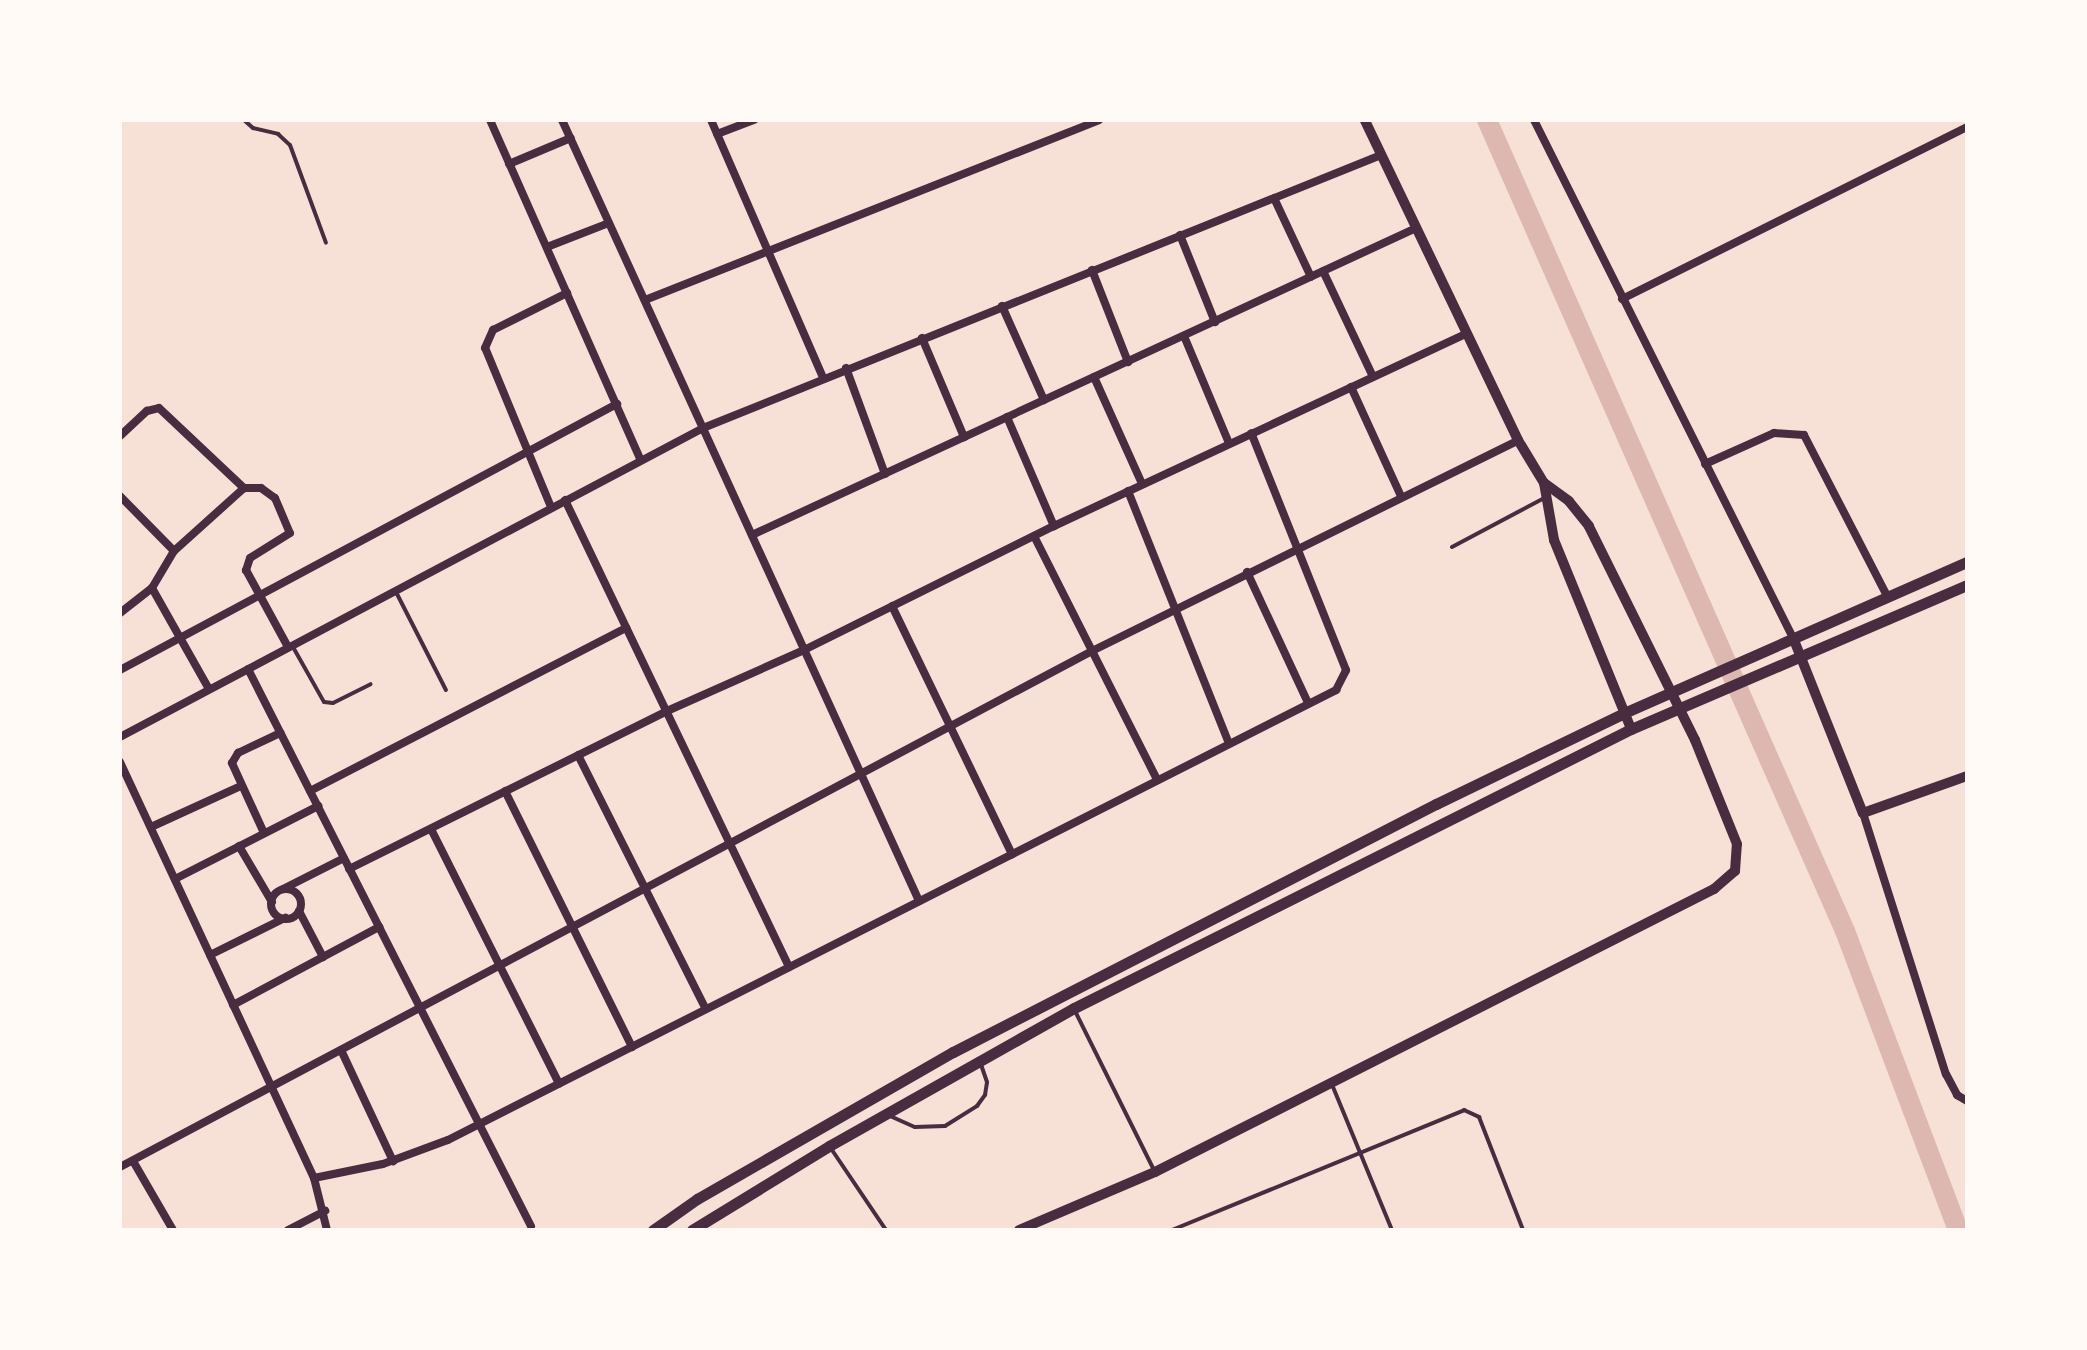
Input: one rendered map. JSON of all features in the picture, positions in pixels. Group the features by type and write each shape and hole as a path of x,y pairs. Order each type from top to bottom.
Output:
{"main road":[{"path":"653,1230 818,1128 968,1044 1624,713 1967,562"},
{"path":"692,1230 829,1146 1074,1008 1630,729 1967,585"},
{"path":"968,1044 979,1061"},
{"path":"818,1128 829,1146"}],"street":[{"path":"490,120 642,460"},
{"path":"562,120 919,901"},
{"path":"711,120 823,378"},
{"path":"717,134 754,120"},
{"path":"644,300 1099,120"},
{"path":"1018,1230 1155,1172 1726,882 1735,871 1737,844 1712,774 1588,526 1570,501 1544,483 1518,440 1365,120"},
{"path":"1534,120 1794,640 1863,813 1946,1074 1957,1095 1967,1100"},
{"path":"1622,298 1967,127"},
{"path":"510,164 570,138"},
{"path":"120,737 702,428 1381,155"},
{"path":"1274,198 1311,277"},
{"path":"547,247 609,223"},
{"path":"752,535 1414,229"},
{"path":"1180,235 1215,322"},
{"path":"1092,270 1128,362"},
{"path":"1323,271 1373,377"},
{"path":"551,507 485,348 486,339 502,326 567,293"},
{"path":"1002,306 1044,400"},
{"path":"350,869 667,710 804,650 1054,526 1466,334"},
{"path":"1184,336 1230,443"},
{"path":"922,338 964,438"},
{"path":"846,368 885,474"},
{"path":"1094,377 1142,484"},
{"path":"1351,387 1401,496"},
{"path":"120,670 616,404"},
{"path":"120,436 147,411 158,408 244,488 269,492 291,528 288,538 246,564 290,646"},
{"path":"1007,417 1054,526"},
{"path":"314,1178 393,1161 479,1124 1340,686 1346,670 1251,433"},
{"path":"1705,464 1774,433 1804,435 1888,598"},
{"path":"120,1168 1092,651 1518,440"},
{"path":"1544,483 1554,540 1630,729"},
{"path":"120,613 152,588 174,550 244,488"},
{"path":"1128,491 1229,742"},
{"path":"120,496 174,550"},
{"path":"565,500 788,967"},
{"path":"1034,536 1156,778"},
{"path":"1248,572 1308,704"},
{"path":"152,588 209,690"},
{"path":"892,606 1012,854"},
{"path":"310,791 626,628"},
{"path":"248,669 531,1226"},
{"path":"264,833 232,768 234,757 280,732"},
{"path":"578,756 706,1009"},
{"path":"120,762 314,1178 327,1230"},
{"path":"1863,813 1967,776"},
{"path":"151,828 240,786"},
{"path":"505,792 632,1046"},
{"path":"174,878 318,806"},
{"path":"431,829 559,1084"},
{"path":"239,846 275,913 285,918"},
{"path":"272,902 283,890 344,858"},
{"path":"283,890 298,895 299,911 324,957"},
{"path":"210,955 299,911"},
{"path":"234,1004 379,928"},
{"path":"340,1050 393,1161"},
{"path":"133,1160 173,1230"},
{"path":"288,1230 325,1211"}],"lane":[{"path":"244,120 253,128 278,134 290,145 326,243"},
{"path":"1452,546 1544,498"},
{"path":"395,590 446,690"},
{"path":"290,646 324,702 333,703 371,684"},
{"path":"1074,1008 1155,1172"},
{"path":"886,1114 915,1127 945,1126 977,1106 985,1095 987,1082 979,1061"},
{"path":"1331,1082 1392,1230"},
{"path":"1172,1230 1459,1110 1472,1111 1479,1117 1523,1230"},
{"path":"829,1146 886,1230"}],"waterway":[{"path":"1487,120 1845,931 1958,1230"}]}
